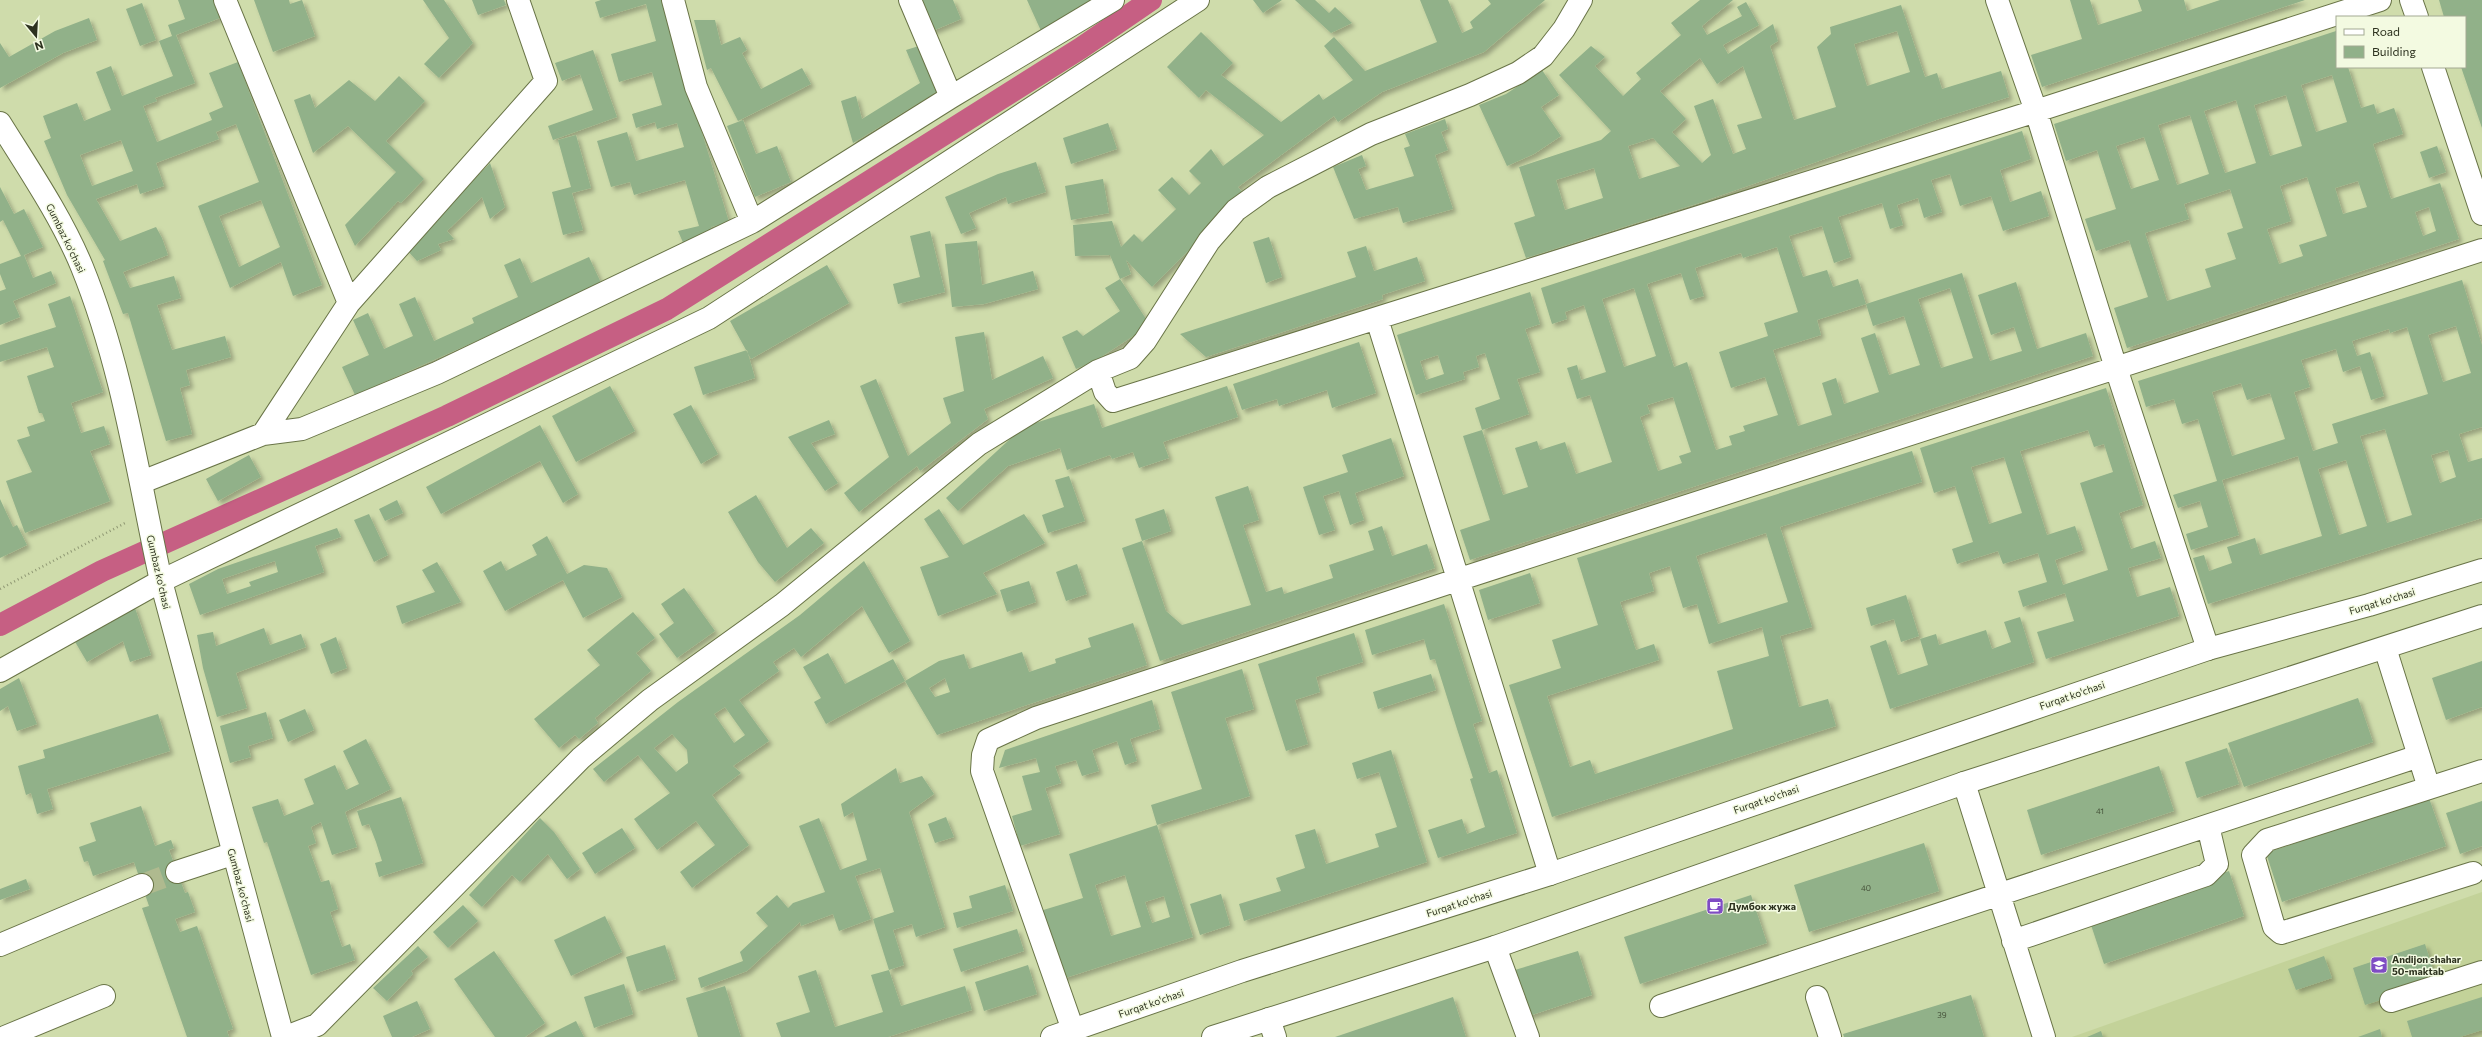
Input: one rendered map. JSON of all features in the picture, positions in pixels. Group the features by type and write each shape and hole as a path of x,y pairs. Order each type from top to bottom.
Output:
{"street":[{"path":"225,0 349,303"},
{"path":"263,434 349,303 546,81 518,0"},
{"path":"673,0 696,86 752,222"},
{"path":"910,0 951,97"},
{"path":"142,482 263,434 302,428 437,373 752,222 951,97 1113,0"},
{"path":"0,671 161,581 709,318 1198,0"},
{"path":"286,1037 317,1025 581,758 650,700 782,605 979,444 1098,371 1130,358 1145,341 1209,241 1236,210 1268,187 1371,134 1470,95 1518,73 1543,56 1564,29 1581,0"},
{"path":"1997,0 2036,111 2116,368 2208,649"},
{"path":"1098,371 1105,392 1113,401 2036,111 2380,0"},
{"path":"2411,0 2417,16"},
{"path":"2434,68 2482,214"},
{"name":"Gumbaz ko'chasi","path":"0,123 45,197 82,267 114,361 142,482 147,516 161,581 232,854 282,1037"},
{"path":"1074,1033 982,771 983,755 988,740 1036,718 1457,580 2482,250"},
{"path":"1377,319 1457,580 1550,874"},
{"name":"Furqat ko'chasi","path":"1052,1037 1074,1033 1242,971 1550,874 2208,649 2369,605 2482,570"},
{"path":"1213,1037 1272,1028 1495,947 1964,783 2482,616"},
{"path":"2385,648 2428,788"},
{"path":"1661,1006 2419,756"},
{"path":"2474,873 2280,933 2274,927 2253,855 2267,840 2482,771"},
{"path":"1964,783 1998,895 2044,1037"},
{"path":"2013,941 2206,875 2217,864 2208,826"},
{"path":"177,872 232,854"},
{"path":"0,945 142,885"},
{"path":"1495,947 1528,1037"},
{"path":"2391,1001 2482,972"},
{"path":"5,1037 104,996"},
{"path":"1817,998 1830,1037"}],"path":[{"path":"0,589 147,516"}],"shaded area":[{"name":"Andijon shahar 50-maktab","path":"2482,892 2482,1037 2072,1037"}],"building":[{"path":"178,0 213,0 220,18 176,35 195,83 155,98 157,101 143,106 157,142 212,120 209,113 223,107 209,73 238,62 322,285 293,296 281,262 230,288 198,206 259,182 236,124 216,132 219,139 156,163 164,186 140,194 137,184 96,199 120,241 156,227 162,238 168,255 123,272 130,288 174,276 181,298 157,305 172,350 225,336 231,357 186,370 190,385 180,388 192,434 166,441 128,313 123,314 103,261 105,260 67,195 44,141 51,138 43,116 77,103 84,121 111,110 96,72 111,66 122,96 173,76 159,41 172,36 168,25 185,19","holes":["121,140 133,171 92,186 80,155","261,200 280,247 239,267 219,216"]},
{"path":"254,0 289,0 290,4 302,0 315,36 273,52"},
{"path":"423,0 444,0 473,43 439,78 424,64 449,38"},
{"path":"472,0 504,0 506,5 478,15"},
{"path":"601,0 662,0 729,222 711,227 714,234 685,247 678,231 699,226 685,180 634,195 630,182 611,187 597,141 627,132 636,161 684,147 677,123 657,129 655,122 636,128 632,114 662,105 652,72 619,82 611,54 656,41 646,4 600,18 595,2"},
{"path":"917,0 953,0 961,19 930,32"},
{"path":"1027,0 1097,0 1042,33"},
{"path":"1253,0 1282,0 1263,13"},
{"path":"1295,0 1315,0 1329,13 1335,7 1352,23 1331,33"},
{"path":"1420,0 1448,0 1462,33 1473,28 1470,22 1491,4 1488,0 1545,0 1484,52 1382,92 1338,122 1334,116 1238,187 1242,192 1201,234 1203,236 1152,287 1126,260 1131,274 1120,279 1110,255 1075,256 1073,225 1112,221 1121,247 1134,234 1142,242 1176,209 1158,190 1172,177 1189,195 1201,183 1189,171 1211,149 1223,166 1264,135 1206,90 1199,98 1167,67 1201,32 1233,63 1221,75 1281,122 1319,94 1323,100 1353,80 1324,46 1334,37 1365,71 1437,42"},
{"path":"1700,0 1733,0 1702,26 1707,35 1742,16 1737,7 1746,2 1759,25 1723,45 1728,54 1773,24 1778,41 1770,46 1794,120 1836,107 1817,47 1831,34 1830,27 1901,5 1925,77 1937,73 1942,89 2001,71 2009,97 1939,119 1699,203 1526,258 1514,223 1535,216 1519,167 1601,140 1611,131 1559,75 1591,46 1605,57 1595,66 1623,96 1641,79 1636,73 1681,35 1671,23","holes":["1897,31 1910,72 1867,86 1854,44","1700,58 1717,84 1743,66 1762,118 1737,125 1746,149 1733,154 1713,99 1694,106 1711,155 1702,163 1672,132 1686,119 1660,91","1653,138 1680,166 1639,179 1628,146","1594,168 1603,198 1565,210 1556,180"]},
{"path":"2070,0 2090,0 2098,25 2142,11 2138,0 2184,0 2187,11 2220,0 2305,0 2042,87 2031,55 2082,39"},
{"path":"2439,0 2482,0 2482,128 2461,68 2466,68 2466,16 2444,16"},
{"path":"142,3 156,40 140,46 126,9"},
{"path":"89,18 97,40 63,53 0,88 0,43 9,57 55,31"},
{"path":"694,20 715,20 721,45 740,37 747,50 742,53 761,89 802,68 811,84 738,121 711,68 707,70"},
{"path":"2336,31 2336,68 2348,68 2361,108 2374,104 2377,114 2394,108 2403,134 2373,144 2391,199 2440,183 2459,239 2127,348 2114,308 2148,297 2129,240 2096,251 2085,219 2116,209 2097,150 2066,161 2054,124","holes":["2332,75 2347,122 2316,132 2301,85","2286,95 2302,146 2270,156 2254,105","2236,100 2256,163 2225,173 2204,111","2190,115 2209,174 2177,185 2158,125","2144,137 2159,180 2131,189 2116,146","2307,177 2327,236 2299,245 2303,256 2279,264 2267,229 2291,221 2280,186","2358,181 2367,207 2343,214 2335,188","2230,189 2243,228 2227,233 2236,259 2205,269 2211,287 2167,301 2145,233 2189,219 2184,204","2429,207 2436,231 2423,236 2415,212"]},
{"path":"919,46 940,90 853,143 841,101 856,96 862,119 920,83 906,50"},
{"path":"593,50 617,117 553,140 548,126 593,110 580,74 562,81 555,63"},
{"path":"1542,70 1559,95 1541,107 1561,136 1534,154 1507,166 1479,105 1506,94"},
{"path":"399,76 425,101 386,141 424,179 401,203 398,201 355,246 345,225 396,172 348,126 313,153 294,100 310,94 315,108 349,80 375,101"},
{"path":"1445,119 1448,129 1441,132 1448,150 1435,155 1453,209 1403,223 1398,207 1354,219 1333,167 1362,155 1366,166 1358,169 1366,190 1414,176 1404,148 1410,146 1405,134"},
{"path":"743,120 756,154 777,146 791,182 755,197 727,126"},
{"path":"1108,123 1117,149 1071,164 1063,138"},
{"path":"2022,131 2031,159 2000,170 2010,202 2041,191 2049,216 2003,231 1991,196 1960,206 1950,174 1931,180 1942,212 1924,218 1918,198 1897,205 1903,225 1890,229 1882,203 1838,217 1851,257 1834,263 1822,226 1789,236 1803,277 1827,270 1833,287 1858,279 1866,304 1962,273 1990,361 2022,351 2014,327 1991,335 1978,295 2016,282 2037,349 2086,333 2093,356 1470,560 1460,530 1490,520 1463,436 1482,430 1503,495 1528,487 1515,448 1537,441 1540,450 1565,442 1576,474 1612,462 1590,395 1577,399 1567,368 1577,365 1581,380 1606,372 1584,305 1565,312 1567,319 1552,324 1541,288","holes":["1777,247 1798,312 1764,323 1768,336 1719,352 1731,388 1765,377 1778,415 1743,426 1745,431 1729,436 1732,445 1716,450 1687,362 1674,367 1647,284 1681,273 1690,300 1704,296 1695,268 1741,253 1743,258","1634,288 1656,356 1624,367 1602,299","1950,288 1973,358 1941,368 1918,299","1866,304 1873,326 1904,316 1920,365 1889,375 1875,333 1861,338 1879,392 1844,404 1836,378 1822,383 1832,415 1798,426 1773,350 1821,335 1817,320","1673,397 1691,452 1679,456 1682,463 1658,471 1640,417 1650,413 1647,405"]},
{"path":"576,135 591,188 572,193 583,230 563,235 552,192 571,187 558,140"},
{"path":"2437,146 2446,172 2429,178 2420,152"},
{"path":"1036,162 1046,192 1008,204 1006,197 969,213 976,228 961,234 945,197 998,174"},
{"path":"490,163 505,207 490,219 482,197 447,231 454,239 438,244 441,250 417,261 406,249"},
{"path":"1103,179 1109,213 1071,220 1065,186"},
{"path":"0,187 14,214 24,209 43,247 24,255 33,278 51,271 56,283 13,301 20,317 0,325 0,291 6,289 0,274 0,264 21,256 3,220 0,222"},
{"path":"930,231 945,292 898,304 893,284 920,277 910,236"},
{"path":"1269,237 1282,277 1266,283 1253,242"},
{"path":"977,241 982,285 1033,271 1038,289 984,304 952,307 945,244"},
{"path":"1366,246 1374,271 1417,257 1425,281 1382,295 1383,299 1206,357 1180,334 1356,277 1347,252"},
{"path":"589,257 602,285 355,395 342,367 369,355 353,320 368,313 384,349 413,336 399,304 415,297 434,341 474,323 472,318 518,297 504,265 520,258 531,283"},
{"path":"827,265 849,303 751,359 730,321"},
{"path":"1120,279 1150,325 1098,359 1076,369 1062,337 1077,330 1083,336 1120,311 1105,288"},
{"path":"2462,280 2482,345 2482,427 2459,434 2468,462 2482,458 2482,518 2208,604 2193,558 2204,555 2209,571 2232,563 2227,547 2255,538 2260,555 2322,536 2298,456 2222,480 2239,535 2191,550 2186,534 2208,527 2200,501 2178,508 2173,495 2217,481 2198,419 2182,424 2174,399 2146,407 2138,381","holes":["2456,326 2471,373 2443,382 2428,335","2407,327 2428,394 2332,424 2338,443 2313,451 2294,392 2310,387 2301,360 2336,349 2343,372 2360,366 2371,400 2384,396 2370,352 2357,356 2352,341 2389,329 2390,333","2241,383 2247,400 2270,393 2285,439 2232,456 2212,392","2385,429 2412,515 2387,523 2360,436","2448,450 2456,477 2440,483 2431,455","2346,460 2367,526 2339,535 2318,469"]},
{"path":"1530,292 1540,324 1525,329 1540,372 1517,379 1529,414 1482,430 1475,408 1500,399 1485,353 1476,356 1479,367 1463,372 1465,379 1416,395 1397,335","holes":["1438,355 1444,374 1426,380 1420,361"]},
{"path":"70,296 103,392 71,403 81,433 104,426 110,444 90,451 110,501 25,533 6,481 32,472 17,440 30,436 27,427 45,421 42,413 39,413 27,376 54,367 47,347 0,362 0,345 56,327 48,304"},
{"path":"984,332 992,380 1043,356 1053,378 984,409 988,419 920,471 917,466 859,512 844,493 889,457 860,386 876,379 908,456 951,423 943,398 964,391 955,337"},
{"path":"1359,342 1376,393 1332,408 1327,390 1279,406 1277,399 1242,410 1233,384"},
{"path":"747,350 755,378 703,395 694,367"},
{"path":"610,386 635,431 576,462 552,416"},
{"path":"1227,386 1238,417 1163,442 1169,458 1139,468 1133,452 1112,459 1110,455 1067,470 1060,448 1008,466 958,511 946,498 1023,427 1094,404 1102,428"},
{"path":"2106,388 2143,505 2119,513 2131,549 2155,541 2161,558 2128,568 2137,597 2170,587 2179,616 2046,659 2037,632 2074,621 2065,593 2023,607 2018,591 2047,582 2038,553 2003,564 1998,551 1957,564 1952,549 1973,542 1955,486 1934,493 1920,448","holes":["2088,430 2094,447 2104,444 2113,472 2080,483 2108,570 2063,585 2055,560 2083,550 2075,526 2047,535 2020,451","2004,457 2022,513 1989,524 1971,467"]},
{"path":"691,405 718,454 701,464 673,414"},
{"path":"829,420 835,434 811,443 838,483 825,491 788,437"},
{"path":"540,425 578,494 563,503 540,461 441,514 426,487"},
{"path":"1391,438 1404,476 1355,493 1364,520 1350,525 1339,491 1323,496 1335,530 1319,535 1303,487 1348,472 1342,455"},
{"path":"1912,451 1922,482 1780,527 1812,627 1780,636 1799,707 1828,699 1836,726 1552,817 1509,685 1561,668 1552,640 1598,625 1577,558","holes":["1766,533 1788,602 1718,624 1696,556","1670,566 1683,608 1697,604 1709,644 1762,627 1769,656 1717,671 1733,729 1595,774 1590,760 1570,767 1547,696 1659,660 1654,644 1636,650 1620,602 1654,591 1649,573"]},
{"path":"249,455 261,477 218,501 206,479"},
{"path":"1069,476 1085,521 1048,533 1042,515 1064,507 1055,480"},
{"path":"1248,486 1259,520 1243,525 1266,592 1282,587 1284,594 1333,578 1329,565 1374,550 1368,531 1382,526 1392,556 1427,544 1435,568 1160,661 1122,548 1142,541 1166,611 1182,625 1251,605 1215,497"},
{"path":"756,495 787,548 811,528 824,543 775,582 758,562 728,512"},
{"path":"0,499 13,527 17,525 27,545 0,558"},
{"path":"397,500 403,513 385,521 379,509"},
{"path":"939,509 963,545 1024,514 1045,543 983,573 997,594 938,616 920,567 949,557 924,519"},
{"path":"1164,509 1171,531 1142,541 1135,519"},
{"path":"369,514 388,555 374,562 354,520"},
{"path":"337,528 341,537 315,546 324,572 200,615 189,584 218,569","holes":["275,561 278,572 249,582 251,586 227,594 222,579"]},
{"path":"547,536 567,574 584,565 607,568 622,597 583,618 563,580 505,611 483,571 501,561 506,571 537,555 532,545"},
{"path":"864,561 910,641 889,653 862,606 801,657 794,648 773,662 779,671 739,700 769,741 733,766 741,773 712,795 749,845 692,888 680,872 715,845 696,821 657,850 634,819 670,793 638,755 604,782 593,769 678,702 800,615","holes":["725,707 745,735 734,743 714,714","672,734 687,750 688,763 676,772 654,748"]},
{"path":"437,562 461,602 402,624 396,606 435,592 422,570"},
{"path":"1077,564 1087,594 1066,601 1056,572"},
{"path":"1530,573 1540,603 1488,620 1479,590"},
{"path":"1029,581 1036,602 1007,612 1000,590"},
{"path":"684,588 715,631 677,658 659,634 674,623 661,604"},
{"path":"1906,595 1919,636 1901,642 1894,619 1871,626 1866,608"},
{"path":"1444,604 1482,721 1473,724 1489,773 1497,770 1517,833 1438,858 1428,830 1462,819 1467,834 1485,827 1470,779 1473,778 1435,659 1430,660 1424,639 1372,655 1365,630"},
{"path":"134,605 151,655 130,662 123,641 87,662 74,640"},
{"path":"633,612 655,638 636,653 651,671 595,718 598,723 579,739 575,735 559,748 534,719 600,665 587,650"},
{"path":"2020,617 2034,662 1890,709 1870,646 1886,640 1898,675 1928,665 1920,639 1936,634 1939,645 1986,630 1992,649 2011,642 2004,622"},
{"path":"1133,623 1147,665 937,735 905,681 939,661 964,654 969,669 1022,652 1029,672 1056,663 1055,659 1091,647 1088,638","holes":["945,678 950,692 935,697 929,688"]},
{"path":"264,628 270,645 301,634 306,647 236,673 247,708 217,717 203,668 197,635 213,632 216,646"},
{"path":"1354,633 1363,662 1316,677 1320,692 1295,700 1308,744 1286,751 1258,664"},
{"path":"336,637 347,668 331,674 320,644"},
{"path":"828,653 845,684 893,659 905,681 826,724 814,702 821,698 803,667"},
{"path":"2482,661 2482,707 2446,720 2432,678"},
{"path":"1242,669 1254,709 1225,718 1250,796 1157,825 1151,805 1202,789 1171,692"},
{"path":"1431,674 1436,690 1378,709 1373,692"},
{"path":"19,678 37,724 17,731 8,706 0,711 0,689"},
{"path":"2358,698 2373,742 2244,787 2228,743"},
{"path":"1152,700 1160,729 1130,739 1137,761 1125,765 1117,741 1092,750 1099,771 1082,776 1076,760 1055,766 1061,783 1045,788 1060,834 1020,846 1012,816 1032,810 1022,776 1040,772 1036,758 999,768 1005,750"},
{"path":"305,709 314,730 288,742 279,720"},
{"path":"266,712 273,738 248,746 251,757 230,763 220,726"},
{"path":"158,714 170,751 47,789 53,809 37,814 31,793 26,795 18,766 45,758 43,750"},
{"path":"366,739 391,789 345,812 357,847 332,855 321,822 311,827 316,843 308,846 321,882 329,880 338,909 330,912 342,947 350,944 355,960 311,975 267,842 264,843 252,807 278,799 284,816 314,804 304,779 335,765 346,790 359,784 343,751"},
{"path":"2227,748 2239,784 2197,798 2185,762"},
{"path":"1391,750 1427,862 1244,921 1239,904 1281,891 1276,878 1305,868 1295,835 1315,829 1326,864 1379,847 1375,834 1397,827 1379,772 1357,779 1352,763"},
{"path":"2159,766 2174,811 2041,855 2027,810"},
{"path":"896,768 900,783 922,776 934,794 909,812 945,927 916,937 912,924 893,930 904,965 889,970 873,919 894,912 880,868 855,876 871,919 839,931 833,914 801,926 800,922 747,971 701,988 698,978 743,961 740,952 768,926 756,913 777,895 788,908 793,903 825,892 799,826 819,818 840,870 867,860 853,812 844,817 841,804"},
{"path":"401,797 423,863 379,877 375,863 382,861 376,842 369,824 362,826 357,811"},
{"path":"2429,798 2446,846 2282,902 2266,853"},
{"path":"2482,801 2482,846 2460,854 2446,813"},
{"path":"141,806 155,846 171,840 174,848 169,850 185,893 188,892 195,912 175,919 180,932 197,926 233,1029 227,1031 229,1037 187,1037 142,908 149,906 134,862 93,876 88,861 84,862 79,847 96,841 90,823"},
{"path":"946,817 954,837 935,843 928,824"},
{"path":"540,818 554,832 580,869 567,879 548,854 520,882 512,875 482,907 469,895"},
{"path":"1157,825 1193,937 1062,979 1040,911 1083,898 1069,854","holes":["1125,875 1141,927 1111,936 1095,885","1164,896 1170,917 1152,923 1145,902"]},
{"path":"622,828 635,848 595,874 582,853"},
{"path":"1924,843 1939,891 1809,932 1794,885"},
{"path":"2229,871 2244,916 2104,964 2089,919"},
{"path":"26,879 30,889 0,900 0,889"},
{"path":"1005,885 1013,911 957,928 953,913 972,908 969,896"},
{"path":"1221,894 1230,925 1200,935 1190,904"},
{"path":"1751,895 1767,943 1640,984 1624,937"},
{"path":"463,905 478,921 448,948 433,932"},
{"path":"605,916 622,952 571,976 554,940"},
{"path":"1017,929 1024,951 961,972 953,949"},
{"path":"2425,944 2437,982 2365,1005 2353,968"},
{"path":"665,945 676,979 637,992 626,957"},
{"path":"418,946 428,957 411,971 413,974 387,1001 373,988"},
{"path":"494,951 545,1023 525,1037 495,1037 454,979"},
{"path":"1578,951 1592,995 1523,1018 1508,972"},
{"path":"2324,956 2332,978 2296,990 2288,969"},
{"path":"1028,965 1037,994 984,1011 975,982"},
{"path":"816,970 835,1027 883,1012 871,975 889,970 901,1006 965,986 972,1010 888,1037 781,1037 776,1023 810,1012 798,976"},
{"path":"624,984 633,1014 594,1028 584,997"},
{"path":"725,986 741,1037 698,1037 686,998"},
{"path":"1971,995 1984,1037 1844,1037 1843,1034"},
{"path":"1453,997 1466,1037 1335,1037"},
{"path":"2482,997 2482,1030 2460,1037 2412,1037 2407,1021"},
{"path":"417,1001 430,1029 412,1037 392,1037 383,1016"},
{"path":"576,1021 584,1037 544,1037"},
{"path":"2380,1029 2382,1037 2358,1037"},
{"path":"2101,1031 2103,1037 2087,1037"}],"waterway":[{"path":"0,625 102,571 447,416 667,309 1081,48 1151,0"}],"tunnel":[{"path":"142,885 177,872"}],"place":[{"name":"Думбок жужа","path":"1715,906"},
{"name":"Andijon shahar 50-maktab","path":"2379,965"}]}
